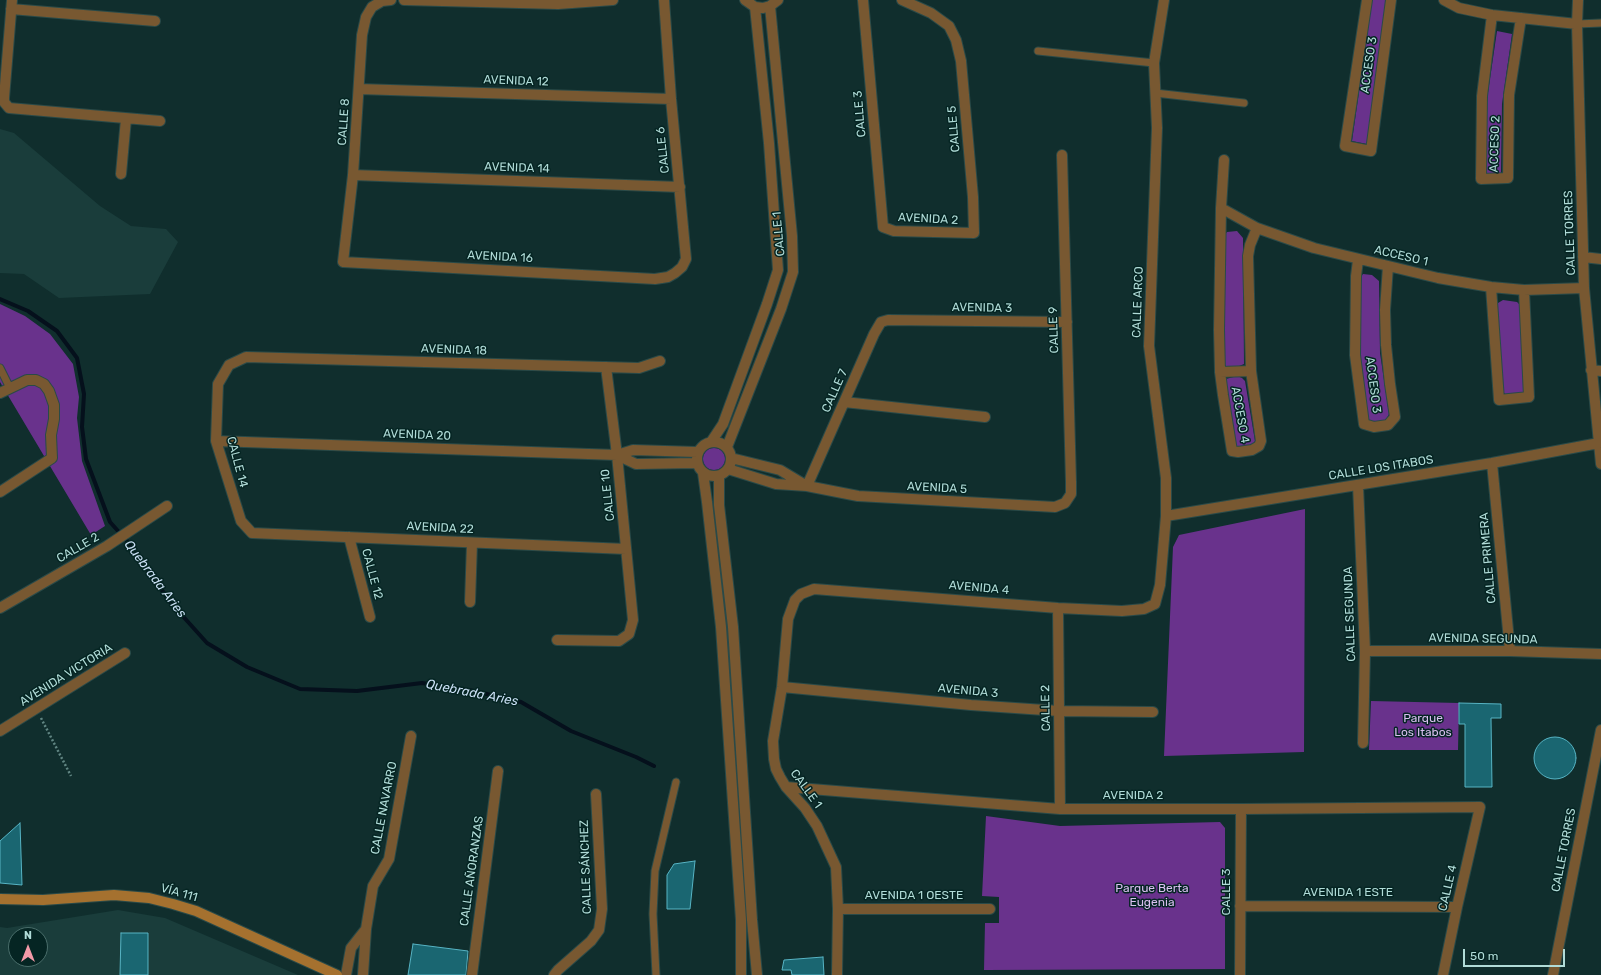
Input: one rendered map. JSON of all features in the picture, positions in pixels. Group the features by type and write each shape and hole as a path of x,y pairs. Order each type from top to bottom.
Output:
{"main road":[{"name":"VÍA 111","path":"0,899 43,900 114,896 157,900 196,911 338,975"}],"street":[{"name":"CALLE 8","path":"343,262 353,175 362,35 366,17 372,7 382,1 391,0"},
{"path":"404,0 558,4 613,0"},
{"name":"CALLE 6","path":"655,279 668,277 675,273 682,267 686,259 671,99 664,0"},
{"path":"745,0 755,7 763,8 774,3"},
{"name":"CALLE 3","path":"863,0 883,227"},
{"name":"CALLE 5","path":"902,0 931,13 949,26 956,40 961,61 973,197 974,233"},
{"name":"CALLE ARCO","path":"1155,604 1160,585 1166,516 1166,478 1149,346 1157,128 1154,63 1164,0"},
{"name":"ACCESO 3","path":"1366,0 1345,146 1371,152 1391,0"},
{"path":"1444,0 1459,8 1492,15 1577,24"},
{"name":"CALLE TORRES","path":"1578,0 1577,24 1584,288 1596,370 1601,464"},
{"name":"CALLE 1","path":"727,447 781,309 793,272 794,261 783,142 774,3"},
{"path":"155,21 12,5 4,102 9,108 160,121"},
{"name":"CALLE 1","path":"711,442 723,424 778,270 769,143 755,7"},
{"name":"ACCESO 2","path":"1492,15 1482,96 1481,179 1508,178 1509,95 1521,18"},
{"name":"AVENIDA 12","path":"359,89 671,99"},
{"path":"121,174 126,119"},
{"path":"769,143 783,142"},
{"name":"CALLE 9","path":"1062,155 1072,482 1071,494 1065,503"},
{"name":"ACCESO 4","path":"1224,160 1221,208 1219,330 1220,372 1232,450 1238,452 1252,450 1259,446 1261,441 1250,371 1248,256 1250,245 1257,228"},
{"name":"AVENIDA 14","path":"353,175 680,187"},
{"name":"ACCESO 1","path":"1221,208 1257,228 1314,248 1358,260 1438,278 1491,288 1524,290 1584,288"},
{"name":"AVENIDA 2","path":"883,227 894,231 943,234 974,233"},
{"path":"1583,257 1601,259"},
{"name":"ACCESO 3","path":"1358,260 1356,276 1355,356 1364,424 1374,427 1388,425 1395,417 1386,345 1385,310 1388,266"},
{"name":"AVENIDA 16","path":"343,262 655,279"},
{"path":"1491,288 1499,400 1529,397 1524,290"},
{"path":"767,304 781,309"},
{"name":"AVENIDA 3","path":"896,320 1067,322"},
{"name":"CALLE 7","path":"807,486 874,334 881,322 896,320"},
{"name":"AVENIDA 18","path":"246,357 639,368 660,361"},
{"name":"CALLE 14","path":"246,357 230,365 218,384 216,441 241,521 252,533"},
{"name":"CALLE 10","path":"556,640 619,641 629,634 633,620 617,455 606,367"},
{"path":"1220,372 1250,371"},
{"path":"0,393 27,380 36,380 44,384 49,391 54,405 54,419 51,435 52,458 0,492"},
{"path":"844,402 985,417"},
{"name":"AVENIDA 20","path":"216,441 617,455"},
{"path":"711,442 722,444 727,447 731,458 728,468 719,476 708,476 703,473 696,463 697,452 705,444 711,442"},
{"name":"CALLE LOS ITABOS","path":"1166,516 1492,463 1599,443"},
{"path":"617,455 633,450 697,452"},
{"path":"617,455 636,464 696,463"},
{"path":"731,458 780,470 807,486"},
{"name":"CALLE PRIMERA","path":"1492,463 1510,651"},
{"path":"728,468 776,484 807,486"},
{"path":"703,473 721,627 741,920 741,975"},
{"path":"719,476 719,505 733,627 752,920 758,975"},
{"name":"CALLE SEGUNDA","path":"1358,485 1365,651 1363,743"},
{"name":"AVENIDA 5","path":"807,486 858,496 1054,508 1065,503"},
{"name":"CALLE 2","path":"0,608 107,546 167,506"},
{"name":"AVENIDA 22","path":"252,533 626,549"},
{"name":"CALLE 12","path":"349,537 370,617"},
{"path":"470,602 472,543"},
{"name":"AVENIDA 4","path":"801,594 814,589 832,589 1058,608 1122,611 1144,609 1155,604"},
{"name":"CALLE 1","path":"801,594 795,600 788,619 782,687 774,741 774,759 776,769 786,787 817,826 836,867 838,909 837,975"},
{"name":"CALLE 2","path":"1058,608 1060,809"},
{"path":"721,627 733,627"},
{"name":"AVENIDA SEGUNDA","path":"1365,651 1510,651 1601,654"},
{"name":"AVENIDA VICTORIA","path":"0,731 125,653"},
{"name":"AVENIDA 3","path":"782,687 971,705 1059,711 1153,712"},
{"name":"CALLE TORRES","path":"1553,975 1601,730"},
{"name":"CALLE NAVARRO","path":"364,975 366,930 373,886 389,859 410,736"},
{"name":"CALLE AÑORANZAS","path":"472,975 498,771"},
{"path":"732,778 743,777"},
{"name":"AVENIDA 2","path":"786,787 1060,809 1480,807"},
{"name":"CALLE SÁNCHEZ","path":"557,973 591,941 599,930 602,909 596,794"},
{"name":"CALLE 4","path":"1443,975 1480,807"},
{"name":"CALLE 3","path":"1240,975 1241,809"},
{"name":"AVENIDA 1 ESTE","path":"1240,906 1457,906"},
{"name":"AVENIDA 1 OESTE","path":"838,909 990,909"},
{"path":"741,920 752,920"},
{"path":"346,975 351,948 366,930"}],"lane":[{"path":"1577,24 1601,23"},
{"path":"1038,51 1154,63"},
{"path":"1155,93 1244,103"},
{"path":"0,368 10,388"},
{"path":"656,975 653,914 655,871 676,782"}],"path":[{"path":"37,708 71,776"}],"shaded area":[{"path":"0,129 14,133 100,206 131,226 166,229 178,242 150,294 59,298 24,274 0,273"},
{"path":"118,910 165,918 298,975 0,975 0,927 8,928 8,967 48,967 48,927 13,927"}],"green space":[{"path":"1372,0 1386,0 1367,144 1352,141"},
{"path":"1497,31 1512,34 1502,104 1501,173 1486,173 1487,99"},
{"path":"1237,231 1243,238 1244,364 1237,367 1227,367 1223,363 1223,237 1227,232"},
{"path":"1363,274 1372,275 1379,281 1380,353 1389,414 1385,422 1372,422 1367,420 1358,354 1360,278"},
{"path":"1503,300 1517,302 1520,305 1525,392 1522,395 1506,395 1503,392 1496,307 1498,303"},
{"path":"0,304 25,316 50,334 73,364 79,397 77,418 82,461 105,526 91,535 0,382"},
{"path":"1237,376 1245,381 1255,441 1253,445 1238,449 1234,443 1225,383 1226,379"},
{"path":"714,448 722,451 725,459 722,467 714,470 706,467 703,459 706,451"},
{"path":"1305,509 1304,752 1164,756 1173,547 1179,535"},
{"name":"Parque Los Itabos","path":"1371,701 1459,703 1458,750 1369,750"},
{"name":"Parque Berta Eugenia","path":"986,816 1060,826 1220,822 1225,828 1225,969 984,970 985,923 999,923 999,897 982,896"}],"building":[{"path":"1459,703 1501,704 1501,718 1491,718 1492,787 1465,787 1465,724 1459,724"},
{"path":"1555,737 1570,743 1576,758 1570,773 1555,779 1540,773 1534,758 1540,743"},
{"path":"20,823 22,885 0,883 0,841"},
{"path":"695,861 690,909 667,909 667,875 674,864"},
{"path":"121,933 148,933 148,975 120,975"},
{"path":"413,944 468,951 466,975 408,975"},
{"path":"823,957 824,975 792,975 791,970 782,970 784,960"}],"waterway":[{"name":"Quebrada Aries","path":"0,299 28,311 57,331 77,358 84,394 82,427 86,459 110,522 127,541 171,603 207,643 247,667 300,689 357,691 422,683 474,691 521,702 571,731 636,757 654,766"}]}
